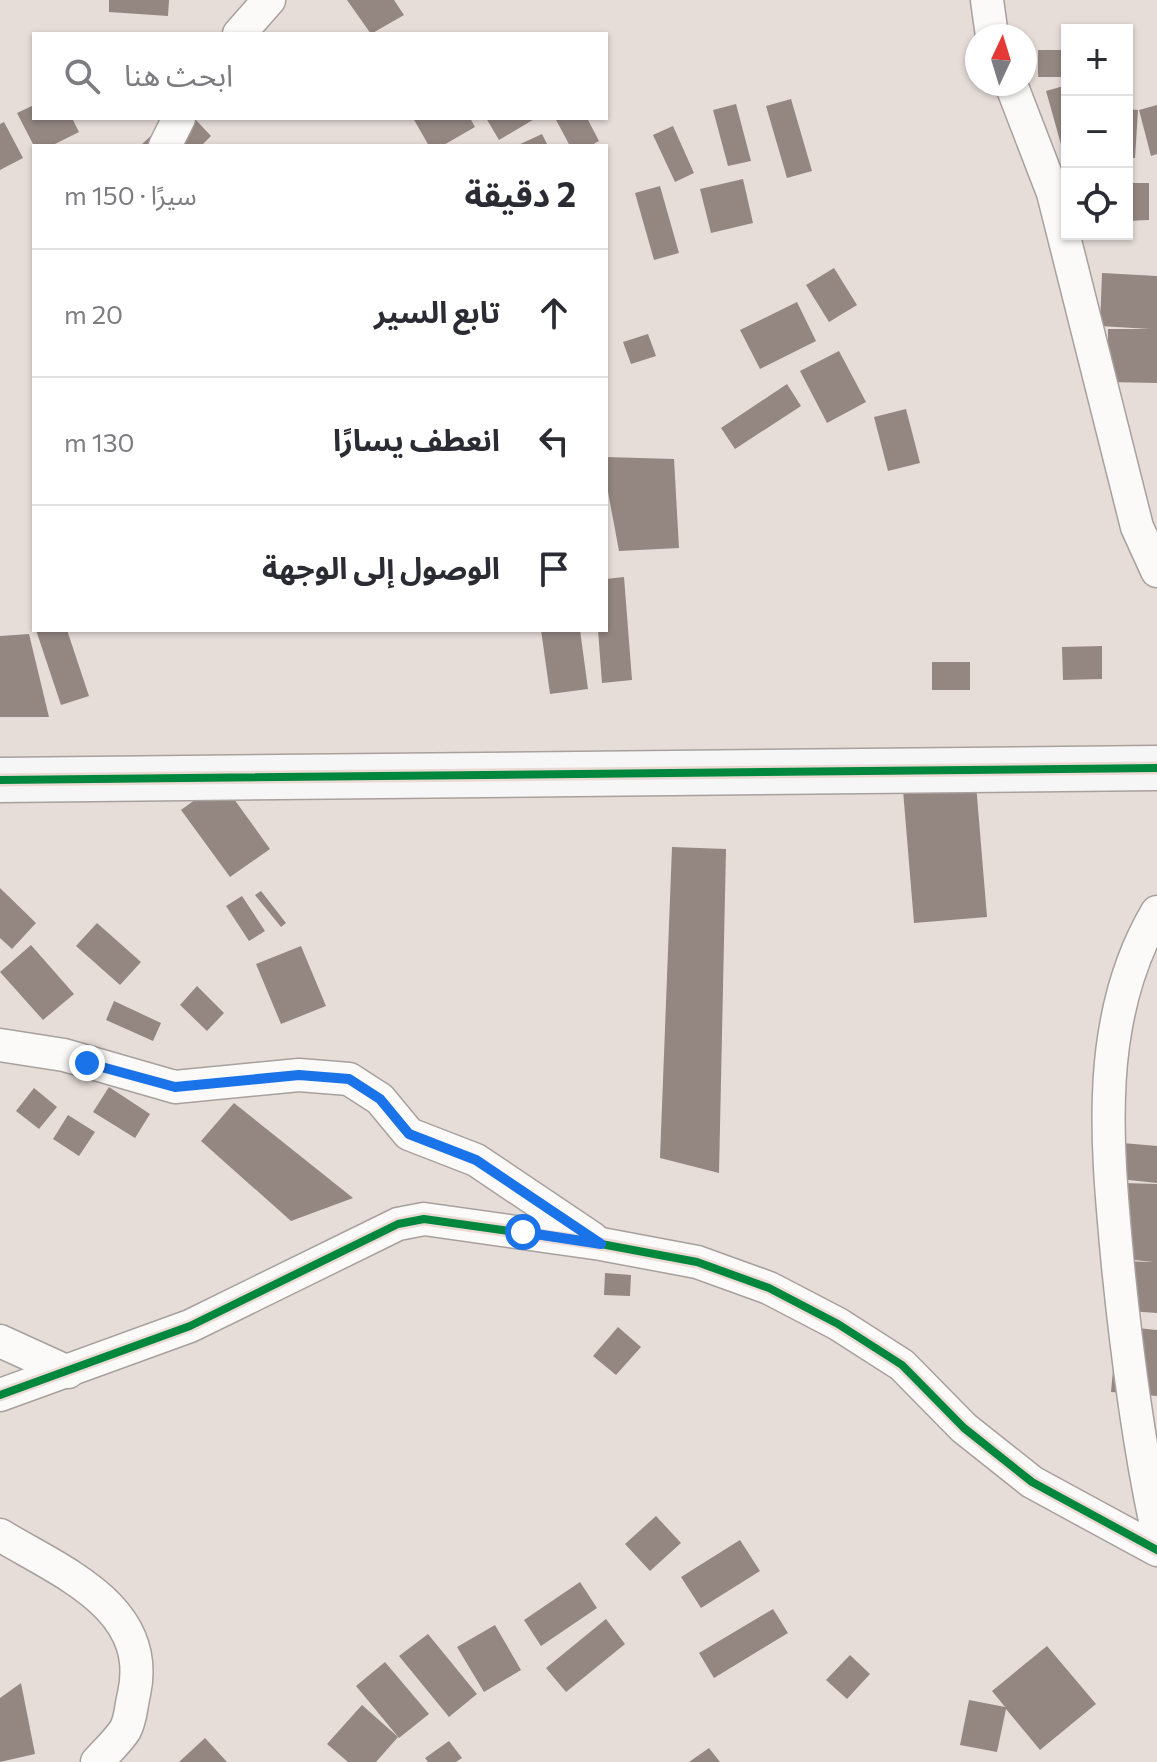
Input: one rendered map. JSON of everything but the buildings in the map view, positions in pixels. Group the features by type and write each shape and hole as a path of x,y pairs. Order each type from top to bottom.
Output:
{"street":[{"path":"241,32 269,0"},
{"path":"987,0 990,24"},
{"path":"1016,96 1053,193 1137,527 1157,571"},
{"path":"166,144 178,120"},
{"path":"0,780 1157,768"},
{"path":"1157,912 1130,967 1117,1010 1109,1101 1110,1177 1125,1344 1141,1455 1157,1530"},
{"path":"2,1043 64,1055 175,1087 299,1075 349,1079 380,1099 409,1134 476,1160 601,1244"},
{"path":"0,1395 190,1326 398,1224 424,1219 601,1244 697,1262 769,1288 838,1324 902,1365 964,1428 1032,1482 1157,1550"},
{"path":"0,1341 68,1372"},
{"path":"0,1535 96,1593 119,1618 136,1646 137,1679 126,1728 97,1762"}],"cycle path":[{"path":"0,780 1157,768"},
{"path":"0,1395 190,1326 398,1224 424,1219 601,1244 697,1262 769,1288 838,1324 902,1365 964,1428 1032,1482 1157,1550"}],"route":[{"path":"87,1063 175,1087 299,1075 349,1079 380,1099 409,1134 476,1160 601,1244 523,1232"}]}
